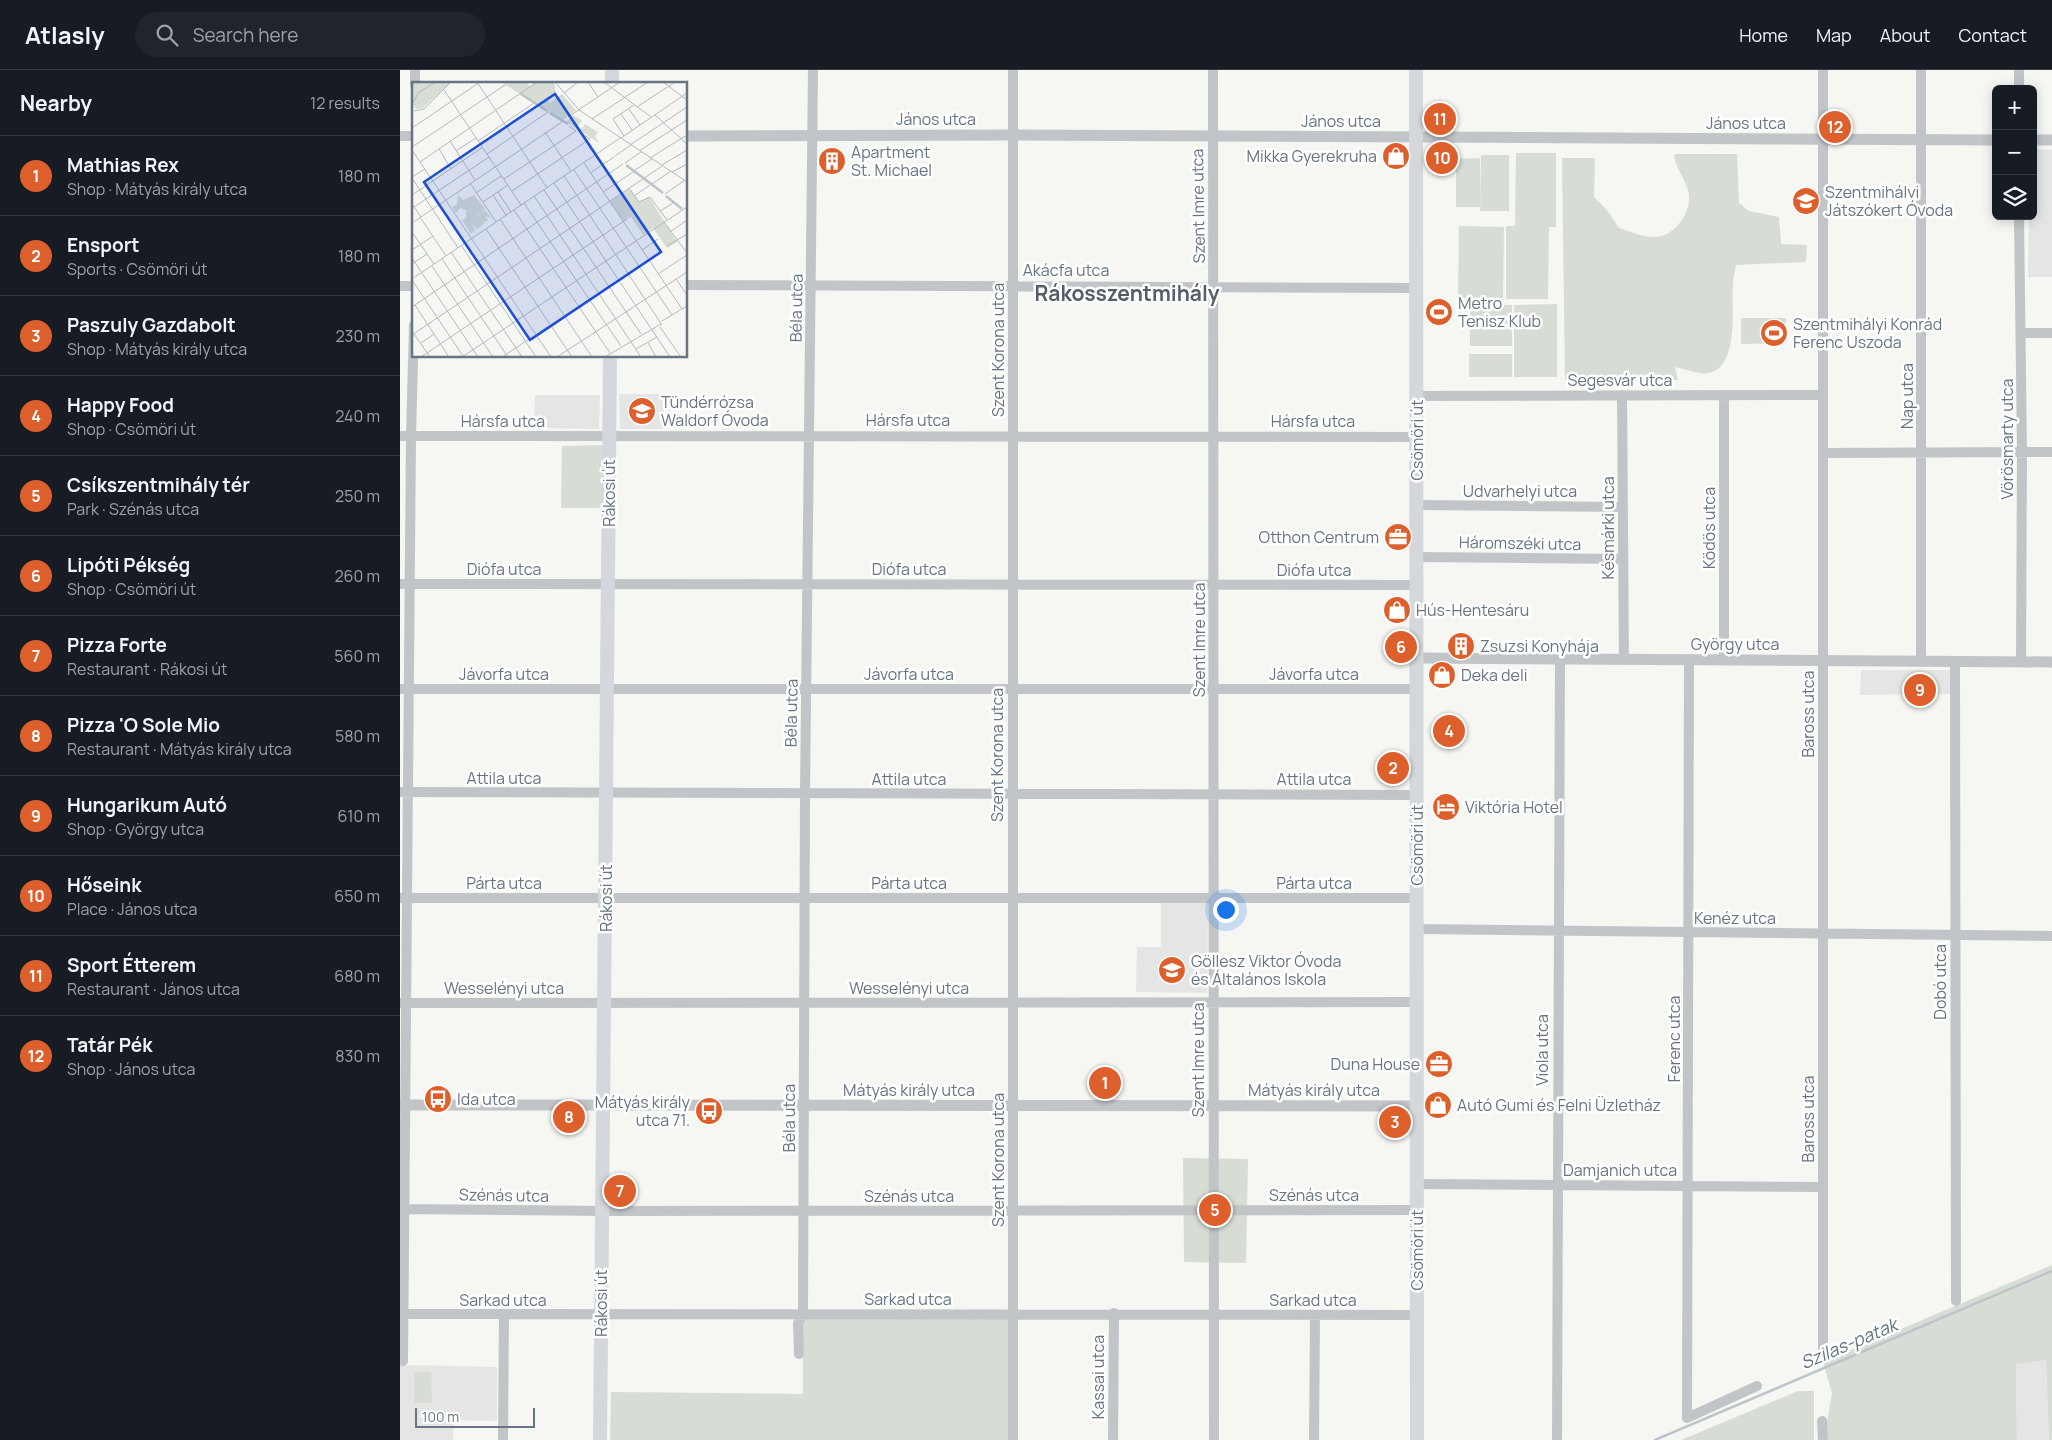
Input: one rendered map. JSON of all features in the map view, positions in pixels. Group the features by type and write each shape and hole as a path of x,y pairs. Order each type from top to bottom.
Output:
{"main road":[{"name":"Csömöri út","path":"1416,70 1418,557 1417,1440"},
{"name":"Rákosi út","path":"600,1440 610,358"}],"street":[{"name":"Béla utca","path":"799,1354 798,1324 803,1314 806,1003 804,794 813,70"},
{"name":"Szent Korona utca","path":"1012,1440 1014,1107 1012,1002 1013,70"},
{"name":"Szent Imre utca","path":"1213,70 1213,1314"},
{"name":"Baross utca","path":"1822,70 1822,1358"},
{"name":"Nap utca","path":"1921,70 1921,662"},
{"path":"2019,70 2019,85"},
{"name":"János utca","path":"688,136 1014,135 1992,140"},
{"path":"2037,140 2052,140"},
{"name":"Vörösmarty utca","path":"2019,220 2022,452 2021,662"},
{"name":"Akácfa utca","path":"688,285 1214,285 1416,288"},
{"path":"2021,333 2052,333"},
{"path":"403,1361 405,436 412,350"},
{"name":"Ködös utca","path":"1724,395 1724,660"},
{"name":"Segesvár utca","path":"1417,396 1823,396"},
{"name":"Késmárki utca","path":"1622,396 1624,660"},
{"name":"Hársfa utca","path":"405,436 1013,435 1417,437"},
{"path":"1823,453 2052,452"},
{"name":"Udvarhelyi utca","path":"1417,505 1622,507"},
{"name":"Háromszéki utca","path":"1418,557 1622,559"},
{"name":"Diófa utca","path":"405,584 1418,585"},
{"name":"György utca","path":"1417,658 2052,662"},
{"name":"Viola utca","path":"1557,1440 1560,659"},
{"name":"Ferenc utca","path":"1689,660 1690,933 1687,1418 1756,1386"},
{"name":"Dobó utca","path":"1955,662 1956,1301"},
{"name":"Jávorfa utca","path":"404,689 1417,689"},
{"name":"Attila utca","path":"404,792 1417,795"},
{"name":"Párta utca","path":"404,898 1418,898"},
{"name":"Kenéz utca","path":"1418,930 1690,933 1823,932 2052,936"},
{"name":"Wesselényi utca","path":"403,1003 1418,1002"},
{"name":"Mátyás király utca","path":"403,1104 1014,1107 1418,1106"},
{"name":"Damjanich utca","path":"1417,1184 1823,1187"},
{"name":"Szénás utca","path":"402,1209 602,1211 1417,1210"},
{"name":"Sarkad utca","path":"402,1314 1417,1315"},
{"path":"503,1440 504,1314"},
{"name":"Kassai utca","path":"1113,1440 1114,1314"},
{"path":"1213,1314 1214,1440"},
{"path":"1314,1440 1315,1314"},
{"path":"1822,1421 1823,1440"}],"shaded area":[{"path":"2037,149 2052,150 2052,277 2028,277 2029,220 2037,220"},
{"path":"1516,153 1556,153 1556,227 1549,227 1548,299 1506,299 1506,226 1515,226"},
{"path":"1674,154 1737,154 1739,203 1749,211 1779,217 1781,244 1807,245 1806,262 1736,265 1733,282 1733,320 1730,347 1726,359 1719,368 1709,373 1696,373 1675,367 1678,380 1565,380 1562,158 1595,158 1594,197 1607,210 1619,228 1653,237 1669,233 1675,228 1681,221 1688,206 1688,190"},
{"path":"1481,155 1509,155 1509,211 1480,211"},
{"path":"1480,158 1480,207 1456,207 1456,159"},
{"path":"1459,226 1504,227 1503,298 1458,298"},
{"path":"1557,304 1557,377 1514,377 1514,305"},
{"path":"1470,305 1512,305 1512,346 1470,346"},
{"path":"1741,318 1786,318 1786,343 1741,344"},
{"path":"1469,354 1512,354 1512,377 1469,377"},
{"name":"Tündérrózsa Waldorf Óvoda","path":"619,394 664,394 664,429 620,429"},
{"path":"535,395 600,395 599,429 534,428"},
{"path":"605,445 603,508 561,508 562,446"},
{"path":"1861,670 1950,670 1950,694 1860,695"},
{"name":"Göllesz Viktor Óvoda és Általános Iskola","path":"1161,903 1208,903 1207,993 1136,992 1137,947 1161,947"},
{"path":"1183,1158 1248,1159 1246,1263 1184,1262"},
{"path":"2052,1265 2052,1440 2049,1440 2046,1360 2016,1364 2017,1440 1827,1440 1827,1423 1832,1393 1823,1362"},
{"path":"803,1314 1012,1314 1013,1440 610,1440 611,1392 803,1394"},
{"path":"2046,1360 2049,1440 2017,1440 2016,1363"},
{"path":"400,1365 497,1367 497,1421 454,1420 453,1440 400,1440"},
{"path":"414,1372 431,1372 432,1403 414,1403"},
{"path":"1798,1391 1814,1391 1814,1440 1681,1440"}],"waterway":[{"name":"Szilas-patak","path":"1655,1440 2052,1271"}],"place":[{"name":"Sport Étterem","path":"1440,119"},
{"name":"Tatár Pék","path":"1835,127"},
{"name":"Mikka Gyerekruha","path":"1396,156"},
{"name":"Hőseink","path":"1442,158"},
{"name":"Apartment St. Michael","path":"832,161"},
{"name":"Szentmihályi Játszókert Óvoda","path":"1806,201"},
{"name":"Metro Tenisz Klub","path":"1439,312"},
{"name":"Szentmihályi Konrád Ferenc Uszoda","path":"1774,333"},
{"name":"Tündérrózsa Waldorf Óvoda","path":"642,411"},
{"name":"Otthon Centrum","path":"1398,537"},
{"name":"Hús-Hentesáru","path":"1397,610"},
{"name":"Zsuzsi Konyhája","path":"1461,646"},
{"name":"Lipóti Pékség","path":"1401,647"},
{"name":"Deka deli","path":"1442,675"},
{"name":"Hungarikum Autó","path":"1920,690"},
{"name":"Happy Food","path":"1449,731"},
{"name":"Ensport","path":"1393,768"},
{"name":"Viktória Hotel","path":"1446,807"},
{"name":"Göllesz Viktor Óvoda és Általános Iskola","path":"1172,970"},
{"name":"Duna House","path":"1439,1064"},
{"name":"Mathias Rex","path":"1105,1083"},
{"name":"Ida utca","path":"438,1099"},
{"name":"Autó Gumi és Felni Üzletház","path":"1438,1105"},
{"name":"Mátyás király utca 71.","path":"709,1111"},
{"name":"Pizza 'O Sole Mio","path":"569,1117"},
{"name":"Paszuly Gazdabolt","path":"1395,1122"},
{"name":"Pizza Forte","path":"620,1191"},
{"name":"Csíkszentmihály tér","path":"1215,1210"}],"district":[{"name":"Rákosszentmihály","path":"1127,294"}]}
